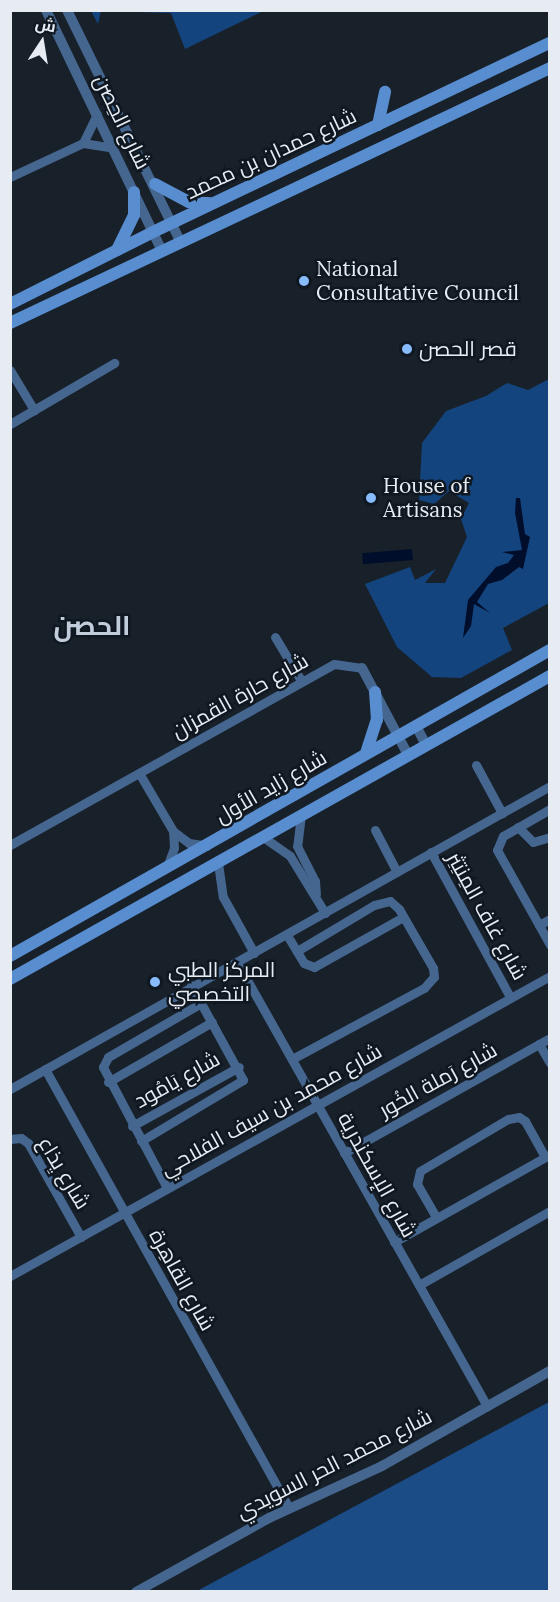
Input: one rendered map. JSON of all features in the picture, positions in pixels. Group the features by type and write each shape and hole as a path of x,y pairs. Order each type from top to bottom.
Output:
{"main road":[{"name":"شارع حمدان بن محمد","path":"10,304 171,223 549,43"},
{"name":"شارع حمدان بن محمد","path":"10,323 549,68"},
{"path":"378,125 385,92"},
{"path":"155,184 189,202 215,202"},
{"path":"117,250 134,215 134,192"},
{"name":"شارع زايد الأول","path":"10,956 208,847 366,753 549,650"},
{"name":"شارع زايد الأول","path":"10,979 218,863 304,811 408,756 549,676"},
{"path":"366,753 377,720 375,692"},
{"path":"10,947 32,944"}],"street":[{"name":"شارع الحِصن","path":"46,10 162,251"},
{"name":"شارع الحِصن","path":"66,10 155,184 181,243"},
{"path":"83,142 97,114"},
{"path":"10,177 83,142 114,148"},
{"path":"10,424 114,363"},
{"path":"10,370 34,410"},
{"path":"275,637 302,682"},
{"name":"شارع حارة القمزان","path":"10,845 334,664 362,668"},
{"path":"362,668 408,756"},
{"path":"417,726 426,745"},
{"path":"476,765 502,813"},
{"path":"140,773 173,831 189,843 208,847"},
{"path":"10,1089 549,786"},
{"path":"549,809 500,839 498,853 549,945"},
{"path":"304,811 296,831 297,846 313,877 316,894"},
{"path":"518,827 533,842 549,837"},
{"path":"375,830 397,872"},
{"path":"165,870 172,856 173,831"},
{"path":"263,837 290,856 316,894 325,913"},
{"name":"شارع غاف المِنتِثِر","path":"431,852 510,997"},
{"path":"218,863 224,897 254,953"},
{"path":"292,1059 431,982 433,968 393,902 382,901 297,951"},
{"path":"287,935 307,965 317,966 403,917"},
{"path":"539,925 549,919"},
{"name":"شارع الإسكندرية","path":"237,962 487,1406"},
{"name":"شارع محمد بن سيف الفلاحي","path":"10,1276 549,976"},
{"path":"141,1141 240,1085 240,1069 191,986"},
{"path":"167,1188 107,1080 103,1067 108,1057 201,1003"},
{"path":"107,1080 212,1022"},
{"name":"شارع رَملة الخُور","path":"344,1153 549,1038"},
{"path":"539,1044 549,1063"},
{"name":"شارع القاهِرة","path":"45,1069 289,1508"},
{"name":"شارع يَامُود","path":"132,1126 240,1069"},
{"path":"394,1242 547,1156 525,1121 515,1117 418,1175 417,1184 436,1217"},
{"name":"شارع يِذاع","path":"10,1139 21,1138 28,1143 81,1237"},
{"path":"419,1285 549,1211"},
{"name":"شارع محمد الحر السويدي","path":"136,1592 289,1508 362,1476 549,1371"}],"shaded area":[{"path":"91,11 101,11 98,24"},
{"path":"101,11 263,11 185,49 171,13"},
{"path":"549,379 549,603 503,628 512,650 461,678 432,677 397,647 365,584 410,567 415,580 436,569 425,583 445,583 467,537 461,519 469,503 449,491 434,504 419,500 422,443 446,411 486,396 507,383 528,390"},
{"path":"516,498 520,498 525,534 530,537 523,569 519,567 502,580 488,584 477,602 490,613 474,604 471,626 463,638 468,600 496,567 508,563 514,555 502,552 522,550 515,513"},
{"path":"412,549 413,560 363,564 362,553"},
{"path":"549,1402 549,1591 197,1591"}],"place":[{"name":"National Consultative Council","path":"304,281"},
{"name":"قصر الحصن","path":"407,349"},
{"name":"House of Artisans","path":"371,498"},
{"name":"المركز الطبي التخصصي","path":"155,982"}],"district":[{"name":"الحصن","path":"92,626"}]}
